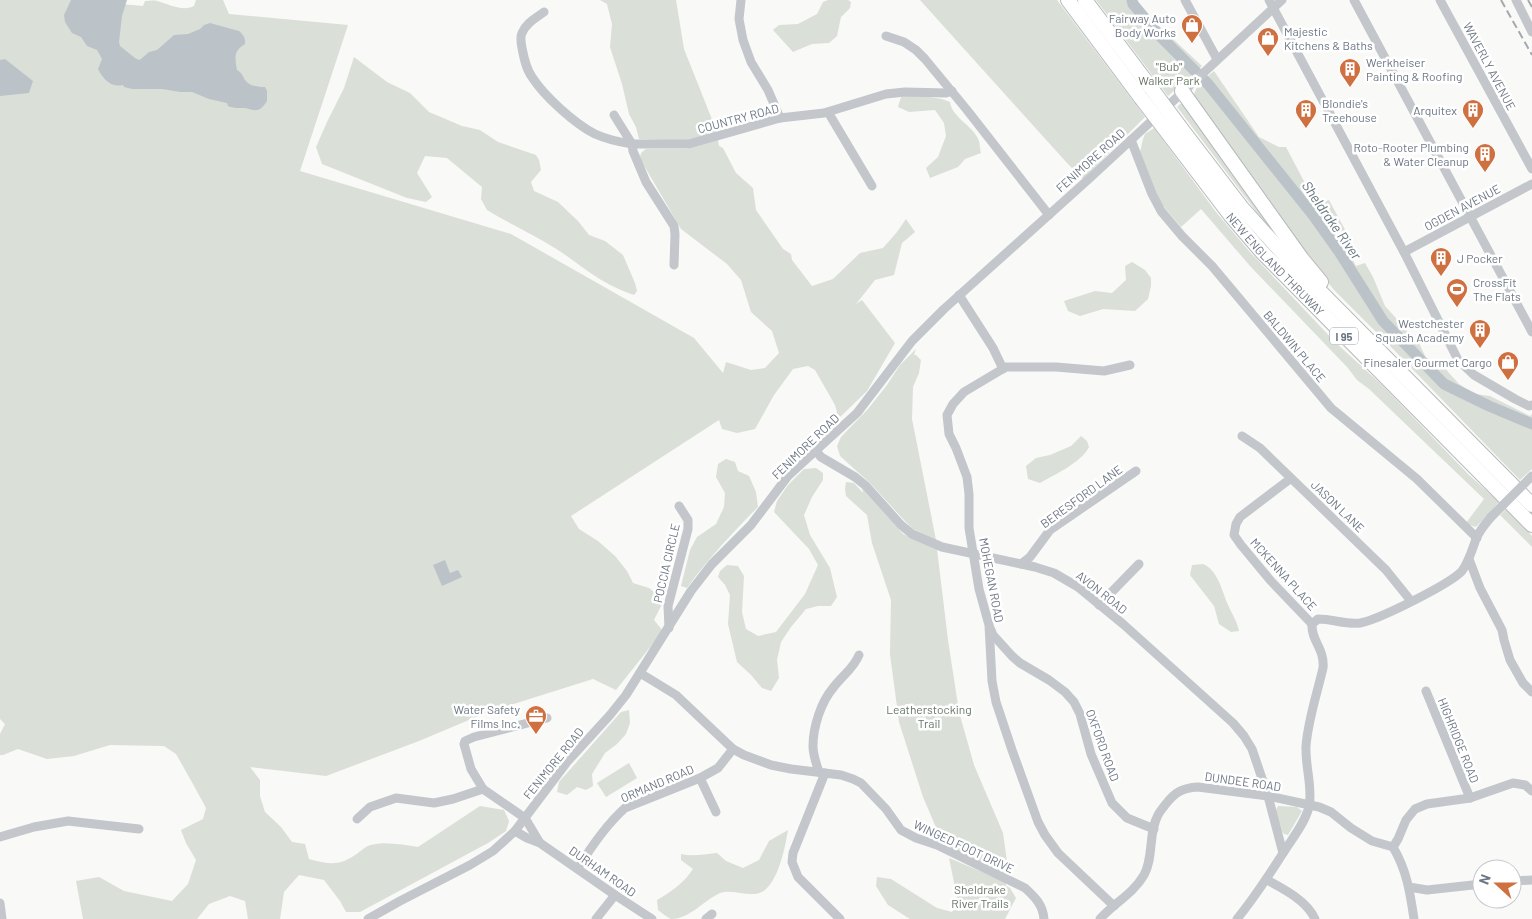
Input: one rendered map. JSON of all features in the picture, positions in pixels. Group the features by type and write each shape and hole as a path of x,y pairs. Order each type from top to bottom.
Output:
{"highway":[{"name":"NEW ENGLAND THRUWAY","path":"1068,0 1146,93 1175,132 1231,216 1267,258 1532,525"},
{"name":"NEW ENGLAND THRUWAY","path":"1085,0 1146,93"},
{"path":"1182,91 1308,266 1354,318 1384,356"},
{"name":"NEW ENGLAND THRUWAY","path":"1175,132 1302,275 1532,505"}],"street":[{"path":"741,0 739,19 743,40 751,62 768,90 780,118"},
{"path":"1185,0 1217,59"},
{"name":"FENIMORE ROAD","path":"368,919 470,865 493,851 515,831 567,762 626,695 692,591 712,564 751,525 788,476 856,413 912,341 959,295 1206,70 1271,4 1282,0"},
{"path":"1354,0 1532,332"},
{"name":"WAVERLY AVENUE","path":"1440,0 1532,169"},
{"path":"1516,0 1532,32"},
{"path":"1271,4 1404,252 1458,360 1474,375 1515,399 1529,406 1532,405"},
{"name":"COUNTRY ROAD","path":"544,12 527,25 521,34 523,54 532,77 542,91 572,118 593,133 632,144 689,144 780,118 828,112 886,94 952,92"},
{"path":"886,36 904,42 916,50 952,92 1049,215"},
{"path":"828,112 872,186"},
{"path":"614,115 632,144 646,182 674,226 676,234 674,265"},
{"name":"BALDWIN PLACE","path":"1131,140 1152,194 1161,210 1182,236 1212,266 1331,408 1417,479 1477,538"},
{"name":"OGDEN AVENUE","path":"1404,252 1532,184"},
{"path":"959,295 993,348 1003,369 1006,367 1025,366 1104,371 1130,364"},
{"name":"MOHEGAN ROAD","path":"1003,369 964,392 953,404 947,415 949,434 967,477 969,494 968,528 979,589 989,625 992,681 996,702 1038,822 1045,835 1058,853 1114,906"},
{"name":"JASON LANE","path":"1242,436 1260,448 1386,570 1411,601"},
{"name":"AVON ROAD","path":"816,451 821,457 855,477 866,486 875,494 900,525 912,534 942,546 1054,573 1078,587 1123,624 1234,724 1244,736 1252,749 1268,796 1283,853"},
{"name":"BERESFORD LANE","path":"1021,564 1030,558 1050,530 1136,471"},
{"path":"1237,919 1267,880 1304,820 1309,805 1310,787 1306,762 1306,746 1309,724 1324,660 1312,632 1312,624 1318,619 1348,624 1360,623 1385,615 1448,582 1461,571 1469,559 1477,538 1491,517 1532,476"},
{"name":"MCKENNA PLACE","path":"1290,479 1240,517 1236,524 1234,535 1270,580 1312,624"},
{"name":"POCCIA CIRCLE","path":"669,628 668,606 688,529 688,520 679,506"},
{"path":"1469,559 1480,588 1502,630 1510,660 1523,683 1532,692"},
{"path":"1100,605 1139,564"},
{"name":"OXFORD ROAD","path":"989,625 994,635 1012,656 1020,663 1049,680 1065,692 1074,702 1080,714 1091,754 1112,803 1127,818 1154,829"},
{"path":"840,919 798,877 792,862 793,853 822,772 815,758 813,745 815,728 822,706 832,688 856,663 859,654"},
{"name":"WINGED FOOT DRIVE","path":"640,673 676,695 733,749 744,755 772,765 841,775 861,783 886,809 901,830 916,838 937,845 1025,888 1040,903 1044,919"},
{"name":"HIGHRIDGE ROAD","path":"1426,692 1470,798"},
{"path":"525,818 483,790 471,769 465,751 466,741 474,737 547,718"},
{"name":"ORMAND ROAD","path":"578,868 598,838 625,808 700,778 718,768 733,749"},
{"path":"700,778 716,812"},
{"path":"1414,919 1409,887 1402,863 1392,847 1398,839 1406,820 1415,809 1427,804 1470,798 1513,783 1526,785 1532,791"},
{"name":"DUNDEE ROAD","path":"1100,919 1133,890 1144,874 1158,815 1176,793 1186,788 1198,787 1268,796 1309,805 1332,812 1351,828 1372,841 1392,847"},
{"path":"357,819 370,807 396,798 434,803 483,790"},
{"name":"DURHAM ROAD","path":"525,818 540,843"},
{"path":"0,836 68,821 139,829"},
{"name":"DURHAM ROAD","path":"515,831 540,843 652,919"},
{"path":"1267,880 1281,887 1300,901 1312,912 1315,919"},
{"path":"1409,887 1428,890 1472,885"},
{"path":"596,919 615,895"},
{"path":"0,904 2,919"}],"green space":[{"path":"0,0 79,0 143,6 145,1 154,1 175,7 189,8 194,6 196,0 223,0 229,14 348,25 300,171 511,234 694,338 723,373 726,362 751,370 765,368 779,353 772,331 751,312 741,280 727,264 681,229 642,162 640,156 646,149 687,149 718,140 719,146 723,148 736,173 753,188 756,210 783,249 791,254 792,260 812,286 833,279 860,253 883,248 906,219 915,232 902,243 894,275 875,280 856,304 862,300 895,343 867,391 834,423 837,412 835,405 815,370 808,366 793,369 774,395 755,429 737,433 722,429 719,420 571,516 579,529 598,541 615,556 627,571 633,583 649,588 664,600 654,620 663,631 616,690 593,679 488,712 419,741 326,776 250,767 260,780 260,796 265,812 281,827 292,842 305,844 309,859 323,862 340,862 352,857 367,846 383,843 418,847 480,806 504,810 509,821 506,831 488,843 360,912 346,912 324,880 299,875 284,892 280,919 248,919 245,901 230,896 209,904 197,919 83,919 76,881 99,877 124,891 172,901 188,884 196,860 181,830 203,819 206,808 176,754 164,746 110,745 74,756 47,759 18,749 0,755 0,734 5,724 0,719"},
{"path":"600,0 676,0 684,49 717,132 687,141 639,139 636,127 629,114 610,47 612,24 607,4"},
{"path":"828,0 848,0 851,2 850,8 841,17 837,36 829,43 812,44 793,52 773,30 779,25 798,24 817,14 823,2"},
{"path":"920,0 1057,0 1145,117 1083,179"},
{"name":"\"Bub\" Walker Park","path":"1096,0 1136,0 1142,12 1149,19 1202,66 1168,96"},
{"path":"354,57 387,82 410,93 429,112 462,126 480,130 498,142 536,155 541,170 531,182 534,191 558,202 578,221 589,235 605,241 623,255 635,283 637,291 634,295 603,281 558,250 487,210 481,199 482,187 447,158 425,156 417,173 432,197 426,202 407,198 322,164 316,147 344,88"},
{"path":"1214,71 1259,137 1279,147 1286,147 1307,187 1302,190 1311,207 1329,200 1350,239 1344,244 1356,266 1365,263 1385,306 1406,329 1413,343 1418,341 1426,358 1443,362 1448,372 1459,384 1475,394 1490,396 1530,416 1532,414 1532,469 1520,480 1334,290 1283,224 1194,98 1198,86"},
{"path":"915,95 950,102 955,113 973,131 979,141 981,153 965,159 958,167 930,178 926,168 938,157 946,136 944,123 935,110 909,112 898,107 901,97"},
{"path":"1180,104 1185,104 1278,236 1261,218 1177,107"},
{"path":"1154,128 1216,212 1249,251 1335,342 1382,385 1469,475 1499,502 1477,526 1466,523 1484,499 1369,389 1357,380 1347,367 1250,266 1201,209 1181,227 1159,201 1140,152 1145,134"},
{"path":"1132,262 1145,270 1151,278 1148,299 1135,311 1103,309 1080,316 1068,311 1064,301 1095,291 1112,293 1126,280 1125,266"},
{"path":"916,349 914,355 921,360 919,373 913,387 912,419 936,540 913,529 870,483 840,456 837,446 841,437 868,409 900,365"},
{"path":"1081,436 1087,441 1089,447 1080,458 1067,468 1040,483 1028,479 1026,466 1036,458 1050,455 1071,446"},
{"path":"726,459 735,462 738,471 749,476 756,492 758,507 721,546 687,588 681,586 690,550 697,537 716,524 724,507 725,493 716,477 718,464"},
{"path":"816,468 823,473 823,480 812,497 804,515 810,535 830,568 837,597 831,606 818,606 806,609 791,627 781,642 777,660 779,678 771,691 762,688 737,662 728,624 730,595 718,577 720,571 727,565 738,566 744,576 742,612 746,629 758,636 776,632 805,594 818,565 809,549 774,512 777,501 788,485 804,469"},
{"name":"Leatherstocking Trail","path":"846,482 854,483 863,493 862,488 903,534 937,549 959,712 974,765 1003,833 1009,876 944,846 923,797 899,722 890,654 891,600 872,543 867,515 846,496"},
{"path":"1507,508 1532,536 1532,547 1500,515"},
{"path":"1203,564 1216,576 1239,631 1231,632 1219,624 1214,606 1190,575 1192,565"},
{"path":"629,710 630,723 626,734 605,753 592,774 593,786 586,790 577,787 567,795 557,792 559,782 621,712"},
{"path":"629,763 637,778 606,797 597,783"},
{"path":"1278,806 1297,807 1302,811 1288,835 1282,831 1276,810"},
{"path":"788,830 778,870 765,890 754,894 720,893 691,913 678,918 671,919 658,910 657,900 677,887 693,869 681,860 681,854 717,853 726,861 743,868 759,860 769,841"},
{"name":"Sheldrake River Trails","path":"949,858 1006,882 1006,886 1010,888 1016,898 1005,919 910,919 888,905 876,886 877,877 891,879 937,908 952,912 957,897"}],"shaded area":[{"path":"71,0 127,0 122,16 119,42 120,46 139,60 149,52 157,50 174,35 188,34 210,23 239,31 244,37 245,44 238,49 236,55 237,70 249,84 265,87 267,101 258,110 236,108 228,106 227,103 209,99 192,92 132,89 123,85 111,84 102,76 98,69 102,59 97,50 87,46 81,37 72,33 65,22 64,15"},
{"path":"5,59 33,81 29,93 0,96 0,60"},
{"path":"445,560 450,573 458,570 462,577 442,586 433,565"}],"waterway":[{"name":"Sheldrake River","path":"1132,0 1133,4 1159,35 1208,84 1313,215 1340,253 1383,321 1444,384 1532,424"}],"railway":[{"path":"1501,0 1532,55"},
{"path":"1528,0 1532,7"}],"place":[{"name":"Fairway Auto Body Works","path":"1192,44"},
{"name":"Majestic Kitchens & Baths","path":"1268,57"},
{"name":"Werkheiser Painting & Roofing","path":"1350,88"},
{"name":"Blondie's Treehouse","path":"1306,129"},
{"name":"Arquitex","path":"1473,129"},
{"name":"Roto-Rooter Plumbing & Water Cleanup","path":"1485,173"},
{"name":"J Pocker","path":"1441,277"},
{"name":"CrossFit The Flats","path":"1457,308"},
{"name":"Westchester Squash Academy","path":"1480,349"},
{"name":"Finesaler Gourmet Cargo","path":"1508,381"},
{"name":"Water Safety Films Inc.","path":"536,735"}]}
